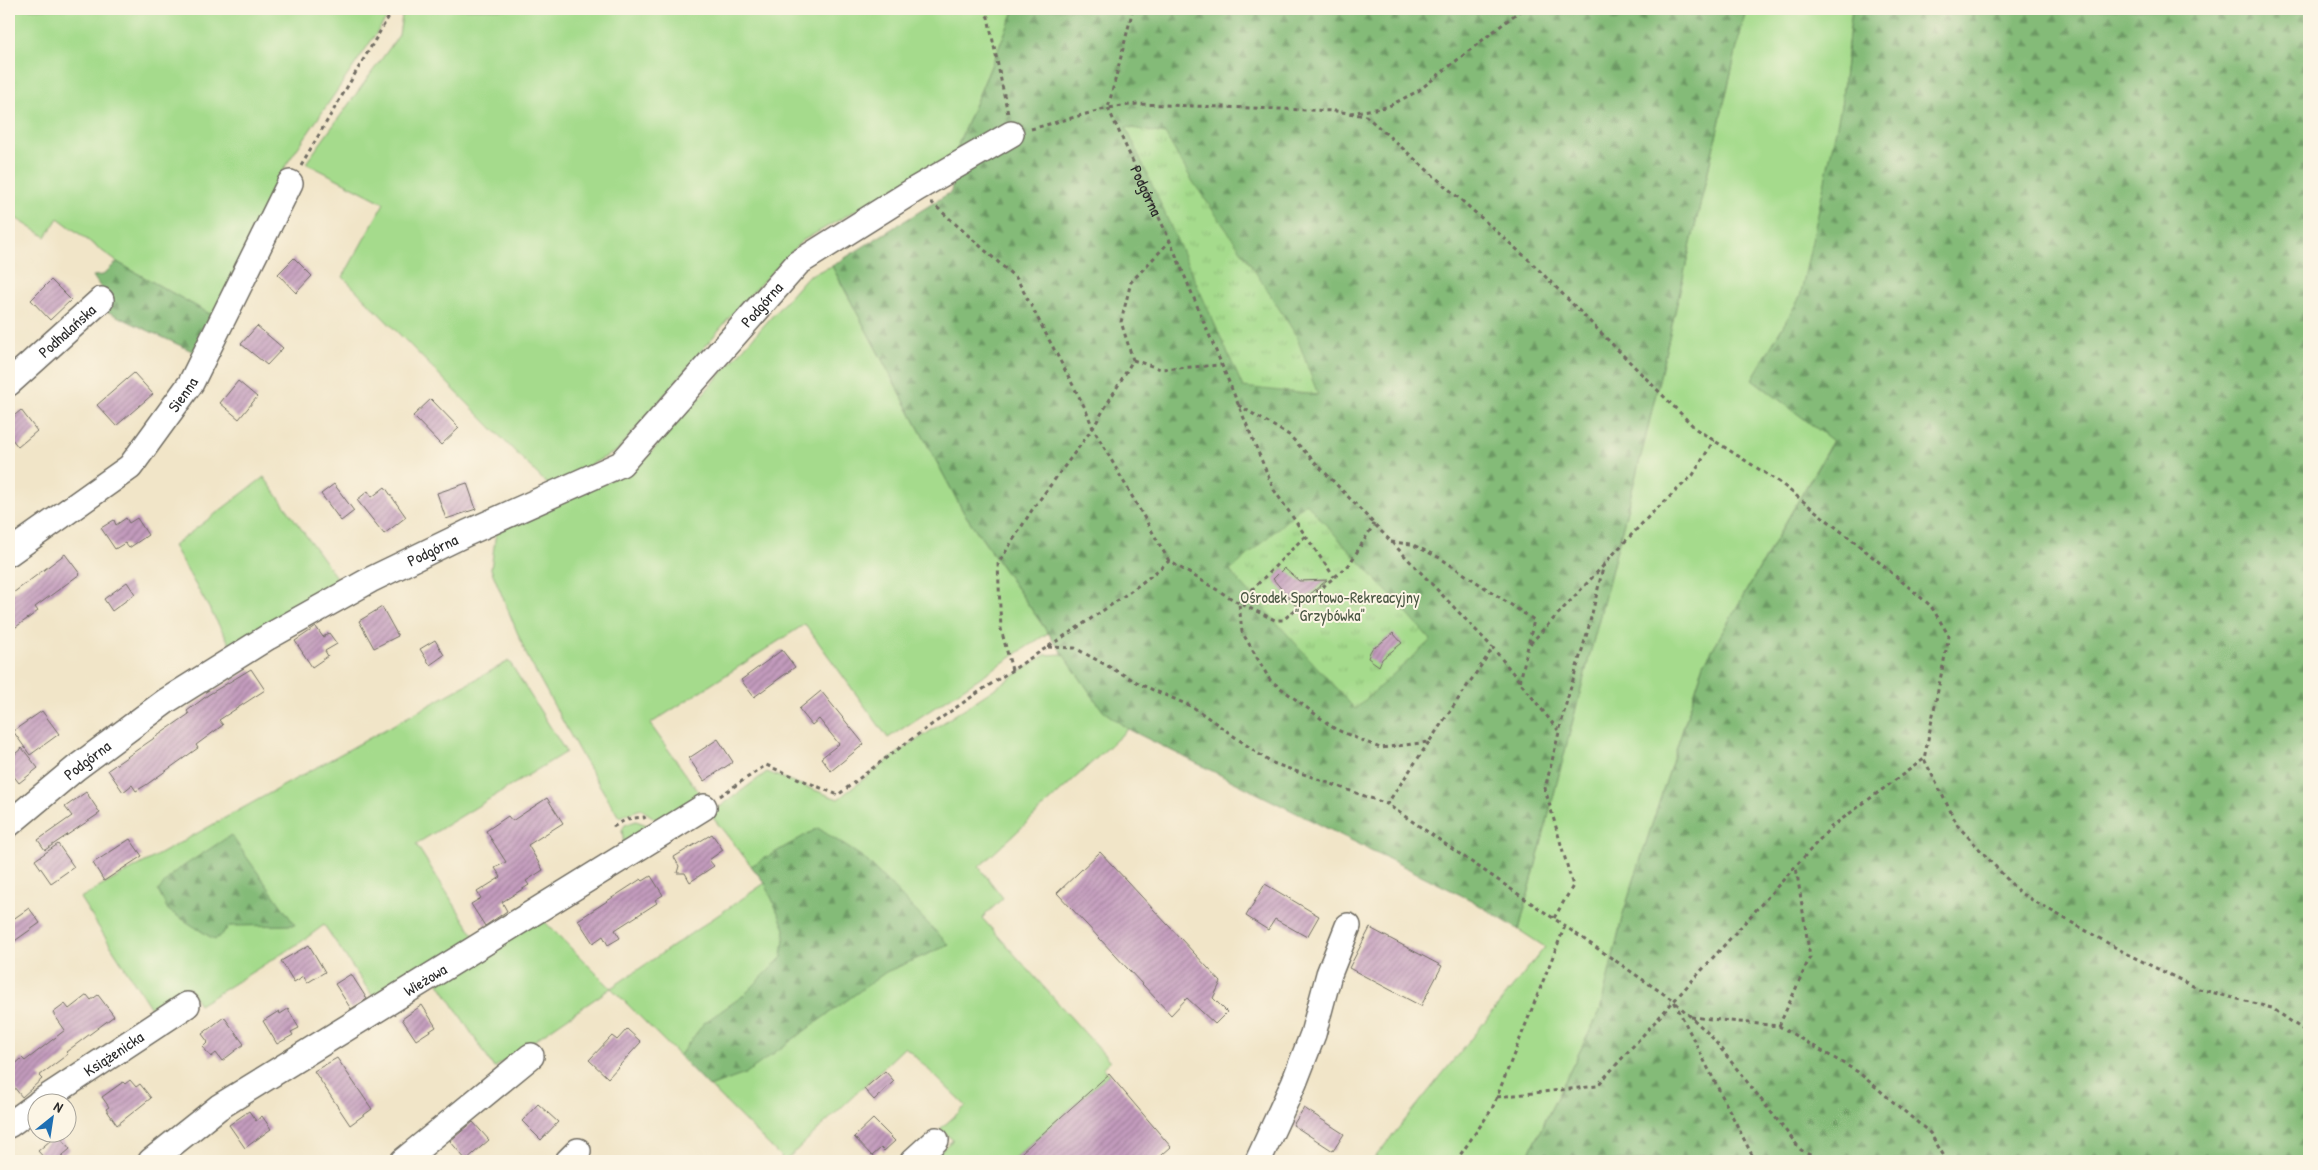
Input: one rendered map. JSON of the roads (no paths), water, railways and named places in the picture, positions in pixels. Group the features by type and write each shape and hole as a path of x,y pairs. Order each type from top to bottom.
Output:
{"street":[{"name":"Podgórna","path":"9,824 76,768 166,701 268,637 379,576 467,533 621,464 798,263 916,189 1011,134"},
{"name":"Sienna","path":"9,553 130,467 191,384 290,183"},
{"name":"Podhalańska","path":"9,383 101,300"},
{"name":"Wieżowa","path":"151,1161 219,1107 704,806"},
{"path":"1258,1161 1294,1083 1313,1034 1329,974 1348,926"},
{"name":"Książenicka","path":"56,1092 187,1005"},
{"path":"403,1161 531,1056"},
{"name":"Książenicka","path":"9,1125 28,1111"},
{"path":"913,1161 936,1140"}],"park label":[{"name":"Ośrodek Sportowo-Rekreacyjny \"Grzybówka\"","path":"1330,606"}]}
